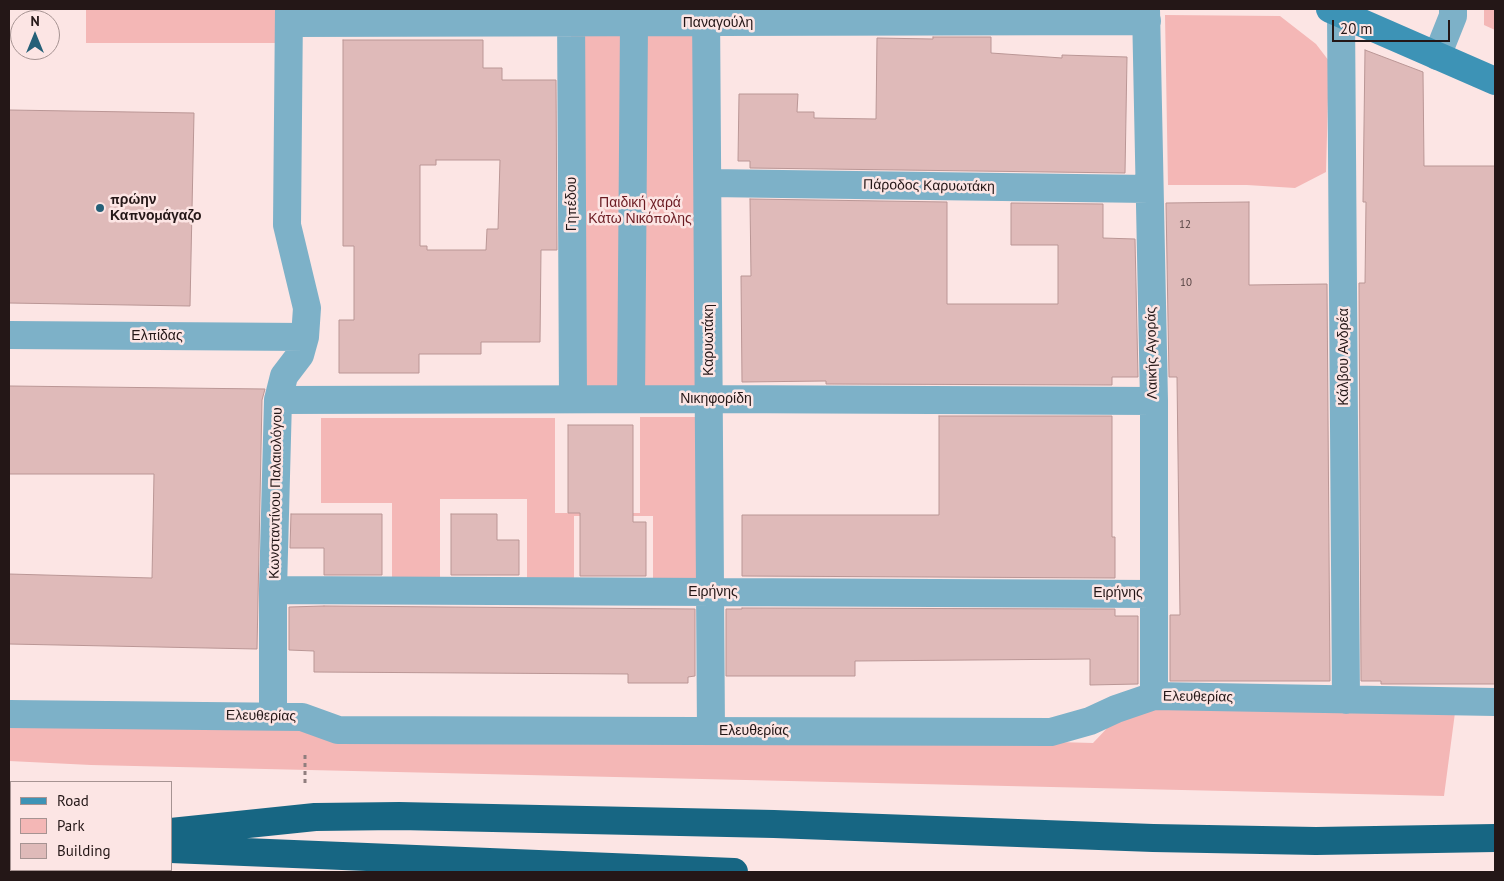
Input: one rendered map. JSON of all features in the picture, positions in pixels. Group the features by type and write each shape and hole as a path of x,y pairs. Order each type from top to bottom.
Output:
{"highway":[{"path":"172,832 315,817 399,816 784,825 1153,838 1316,841 1495,838"},
{"path":"172,850 734,872"}],"main road":[{"path":"1335,11 1495,81"}],"street":[{"path":"1437,56 1453,16 1453,9"},
{"name":"Κάλβου Ανδρέα","path":"1335,11 1346,700"},
{"name":"Παναγούλη","path":"290,16 571,15 634,23 706,16 1147,15"},
{"name":"Γηπέδου","path":"571,15 574,399"},
{"name":"Λαικής Αγοράς","path":"1147,15 1154,400 1154,696"},
{"name":"Κωνσταντίνου Παλαιολόγου","path":"273,716 273,590 278,400 284,376 300,355 305,338 307,308 287,225 290,16"},
{"name":"Καρυωτάκη","path":"706,16 709,183 711,731"},
{"path":"631,399 634,23"},
{"name":"Πάροδος Καρυωτάκη","path":"709,183 1149,189"},
{"name":"Ελπίδας","path":"9,335 305,338"},
{"name":"Νικηφορίδη","path":"278,400 1154,400"},
{"name":"Ειρήνης","path":"273,590 1154,594"},
{"name":"Ελευθερίας","path":"9,714 302,716 338,730 1051,732 1090,721 1116,709 1154,696 1495,702"}],"green space":[{"path":"86,9 276,9 275,43 86,43"},
{"path":"1484,9 1495,9 1495,30 1484,25"},
{"path":"1165,15 1280,16 1316,44 1329,61 1326,172 1295,188 1247,185 1168,185"},
{"name":"Παιδική χαρά Κάτω Νικόπολης","path":"571,22 706,23 709,399 573,399"},
{"path":"640,417 699,417 700,585 653,585 653,516 574,516 574,581 527,582 527,499 440,499 440,579 392,579 392,503 321,503 321,418 555,418 555,513 640,513"},
{"path":"1131,703 1456,705 1444,796 91,765 9,761 9,710 375,723 1093,743"}],"building":[{"path":"933,37 991,37 991,53 1062,58 1062,55 1127,57 1125,173 750,168 750,161 738,161 739,94 798,94 797,112 814,112 814,118 876,119 877,38 933,39"},
{"path":"343,40 483,40 483,68 502,68 502,80 556,80 557,250 541,250 540,342 481,342 481,354 419,354 419,373 339,373 339,320 354,320 354,246 343,246","holes":["436,160 500,160 498,229 487,229 486,250 427,250 427,246 420,246 420,165 436,165"]},
{"path":"1365,50 1423,72 1424,166 1495,166 1495,684 1381,684 1381,681 1361,681 1359,283 1365,283 1366,202 1363,202"},
{"name":"πρώην Καπνομάγαζο","path":"9,110 194,113 190,306 9,303"},
{"path":"750,199 947,202 947,304 1058,304 1058,245 1011,245 1011,203 1103,204 1103,238 1135,239 1138,377 1112,377 1112,385 826,384 826,381 742,382 741,276 751,276"},
{"path":"1249,202 1249,285 1327,284 1330,681 1170,681 1170,615 1180,615 1177,377 1169,377 1166,203"},
{"path":"9,386 265,389 262,400 257,649 9,644 9,574 152,578 154,474 9,474"},
{"path":"939,416 1112,416 1112,537 1115,537 1115,578 742,576 742,515 939,515"},
{"path":"568,425 633,425 633,522 646,522 646,576 580,576 580,513 568,513"},
{"path":"291,514 382,514 382,575 324,575 324,548 290,548"},
{"path":"451,514 497,514 497,540 519,540 519,575 451,575"},
{"path":"289,607 695,609 695,676 688,677 688,683 628,683 628,674 314,672 314,651 289,650"},
{"path":"726,609 1115,609 1115,616 1138,616 1138,684 1090,685 1090,659 855,661 855,676 726,676"}],"place":[{"name":"πρώην Καπνομάγαζο","path":"100,208"}]}
